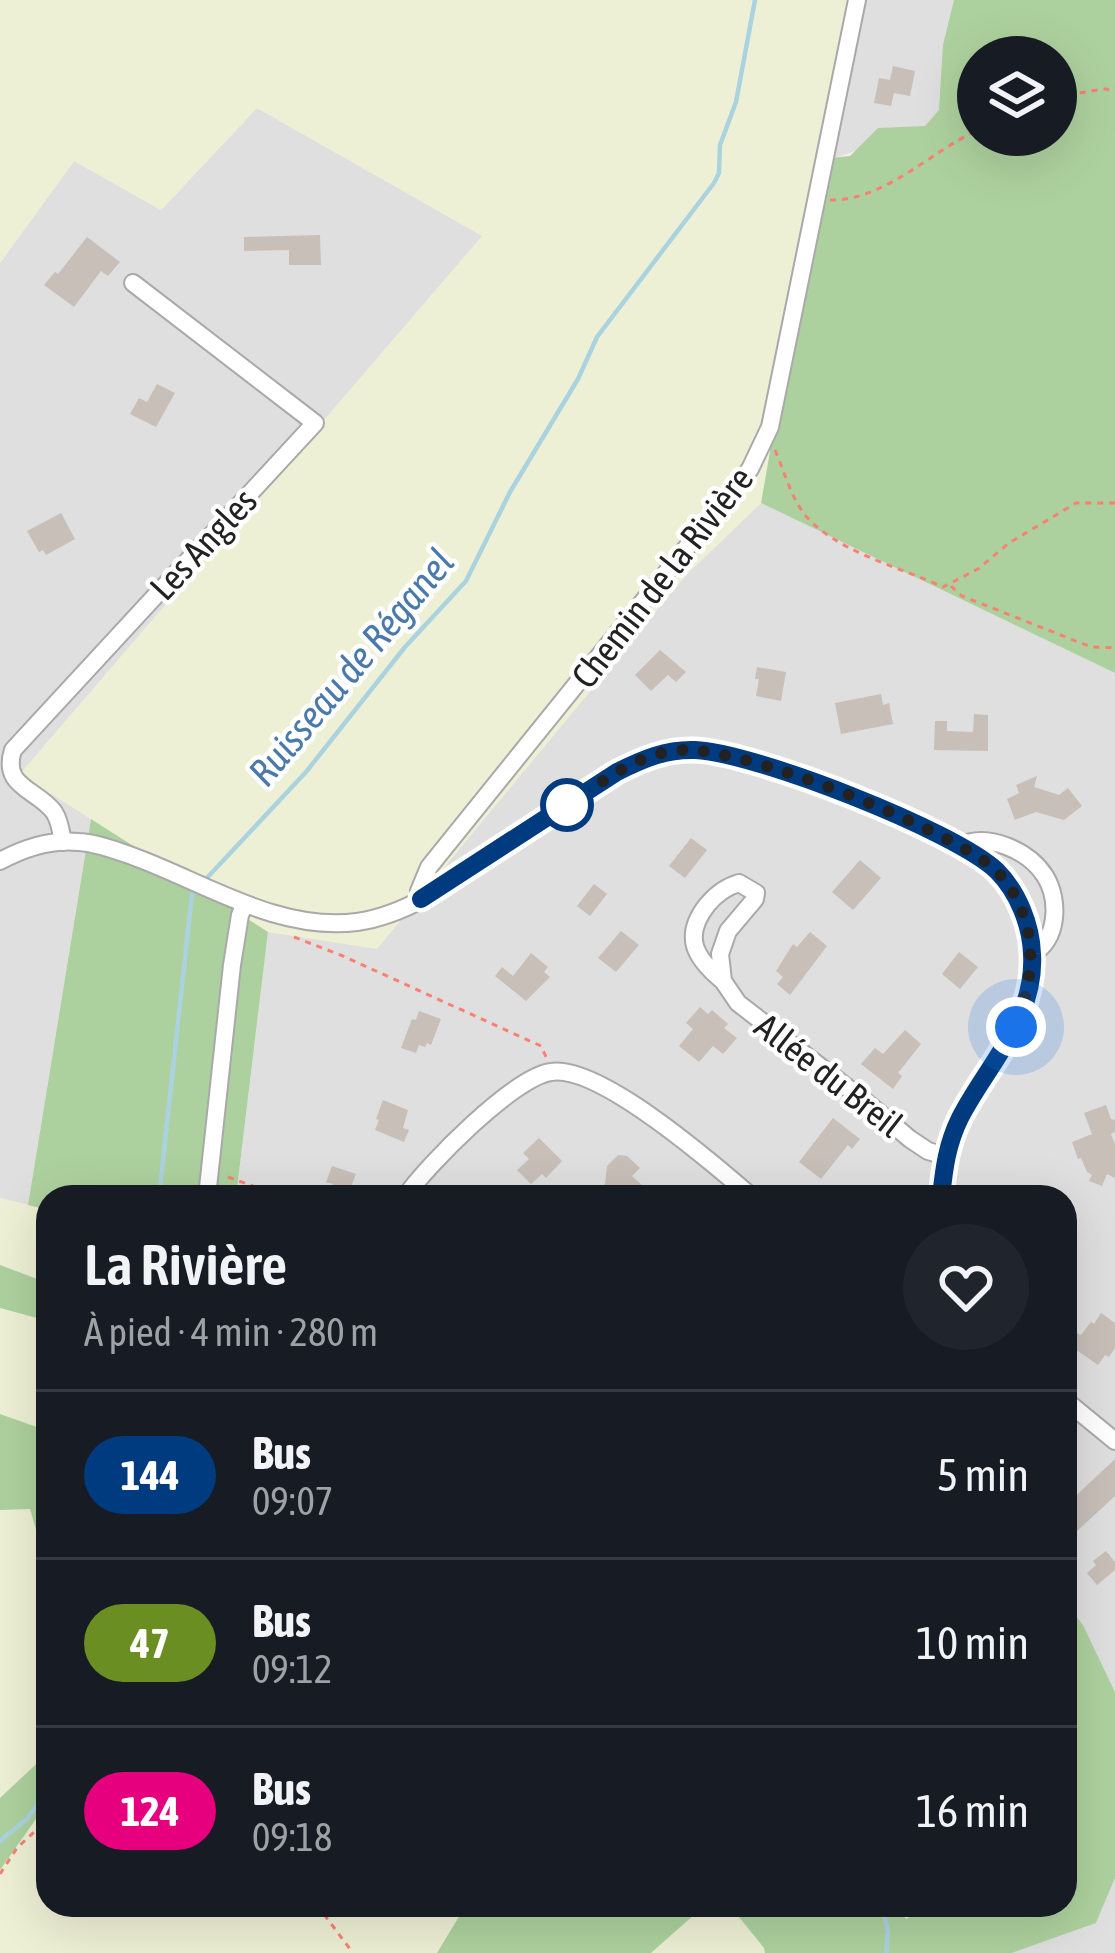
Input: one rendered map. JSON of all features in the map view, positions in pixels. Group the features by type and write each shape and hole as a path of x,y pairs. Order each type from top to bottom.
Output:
{"street":[{"name":"Chemin de la Rivière","path":"421,899 419,891 429,867 750,469 765,441 857,0"},
{"name":"Les Angles","path":"63,842 53,810 11,774 13,750 315,423 134,283"},
{"path":"0,861 30,848 78,841 118,852 245,904 291,918 344,923 382,916 421,899 643,759 679,750 716,752 806,780 960,846 1006,881 1023,912 1032,954 1031,979 1016,1027 961,1116 945,1156 942,1185"},
{"path":"960,846 991,842 1030,860 1045,876 1052,892 1052,927 1042,949 1032,954"},
{"name":"Allée du Breil","path":"723,980 720,954 728,931 755,899 756,892 739,883 726,886 695,923 693,944 704,965 723,980 738,1003 910,1139 945,1156"},
{"path":"208,1185 232,965 245,904"},
{"path":"414,1185 482,1117 529,1079 554,1071 602,1085 668,1129 737,1185"},
{"path":"1077,1410 1115,1441"}],"path":[{"path":"1077,95 1115,90"},
{"path":"816,200 842,201 885,185 957,140"},
{"path":"765,441 776,451 785,479 812,523 838,541 943,587 1076,503 1115,503"},
{"path":"950,585 962,596 1091,647 1115,648"},
{"path":"279,931 541,1046 554,1071"},
{"path":"210,1170 251,1185"},
{"path":"0,1874 36,1830"},
{"path":"326,1917 353,1953"}],"shaded area":[{"path":"860,0 1050,0 1005,36 957,36 957,116 829,160"},
{"path":"257,108 483,236 21,773 91,819 28,1205 0,1198 0,263 74,161 161,210"},
{"path":"761,503 1115,673 1115,1692 1077,1617 1077,1185 237,1185 268,932 377,948 687,574"},
{"path":"1115,1878 1115,1953 1012,1953 1096,1923"}],"green space":[{"path":"0,0 847,0 761,503 687,574 377,949 268,932 20,774 482,236 257,108 161,210 74,161 0,263"},
{"path":"954,0 1115,0 1115,673 761,503 821,159 850,156 878,128 925,126 939,110 943,45"},
{"path":"91,819 268,932 237,1185 36,1185 36,1207 28,1205"},
{"path":"0,1198 36,1207 36,1278 0,1265"},
{"path":"0,1265 36,1278 36,1318 0,1308"},
{"path":"0,1308 36,1318 36,1427 0,1414"},
{"path":"0,1414 36,1427 36,1530 30,1509 0,1510"},
{"path":"30,1509 36,1530 36,1764 0,1798 0,1510"},
{"path":"1077,1617 1115,1692 1115,1878 1096,1923 1012,1953 765,1953 739,1917 1077,1917"},
{"path":"36,1764 36,1819 0,1870 0,1798"},
{"path":"36,1819 36,1917 459,1917 437,1953 0,1953 0,1870"},
{"path":"459,1917 692,1917 651,1953 437,1953"},
{"path":"692,1917 739,1917 765,1953 651,1953"}],"building":[{"path":"893,66 915,71 910,96 894,93 891,106 874,103 879,78 890,80"},
{"path":"320,235 321,265 289,265 289,250 244,251 244,237"},
{"path":"87,237 120,262 108,276 101,271 74,307 44,285"},
{"path":"157,384 175,393 156,427 130,414 139,398 147,402"},
{"path":"61,513 75,539 46,555 39,552 27,531"},
{"path":"660,650 686,672 676,682 668,675 651,691 635,675"},
{"path":"757,667 786,672 781,701 756,696"},
{"path":"881,694 883,705 889,703 893,724 841,734 835,703"},
{"path":"974,714 988,715 988,751 934,750 935,721 947,721 947,731 973,732"},
{"path":"1037,776 1034,787 1059,795 1068,788 1082,806 1064,820 1036,812 1015,820 1007,799 1019,793 1016,785"},
{"path":"691,838 707,850 685,878 669,866"},
{"path":"860,860 881,878 853,910 832,892"},
{"path":"594,884 607,894 590,916 577,906"},
{"path":"621,931 639,945 616,972 598,958"},
{"path":"810,932 827,946 790,995 777,984 783,977 776,971 793,944 797,947"},
{"path":"959,952 978,967 960,989 942,974"},
{"path":"531,953 548,967 544,972 550,977 526,1001 495,976 502,967 513,976"},
{"path":"700,1007 708,1014 712,1010 737,1038 723,1054 713,1046 699,1062 679,1046 693,1029 686,1023"},
{"path":"419,1011 441,1019 431,1045 419,1045 416,1053 401,1048"},
{"path":"905,1030 921,1044 898,1073 902,1076 893,1089 861,1064 875,1048 883,1054"},
{"path":"383,1100 408,1110 404,1142 375,1130"},
{"path":"1106,1105 1115,1120 1111,1134 1115,1178 1107,1174 1102,1186 1089,1181 1092,1175 1078,1159 1072,1142 1092,1134 1084,1113"},
{"path":"833,1118 860,1139 852,1149 848,1145 821,1179 799,1162"},
{"path":"539,1138 562,1161 546,1178 542,1174 531,1184 517,1170 529,1159 523,1153"},
{"path":"618,1155 627,1156 640,1168 632,1176 642,1185 604,1185 607,1166"},
{"path":"332,1166 356,1174 352,1185 326,1182"},
{"path":"1101,1313 1115,1323 1115,1348 1098,1365 1077,1351 1077,1333 1081,1335"},
{"path":"1115,1459 1115,1496 1077,1531 1077,1495"},
{"path":"1106,1551 1115,1570 1097,1585 1087,1573"}],"waterway":[{"name":"Ruisseau de Réganel","path":"205,880 306,772 405,647 466,581 597,337 719,173 720,145 736,102 755,0"},
{"name":"Ruisseau de Réganel","path":"160,1185 192,894 198,889"},
{"name":"Ruisseau de Réganel","path":"0,1841 36,1806"},
{"path":"885,1917 886,1953"}],"bus line":[{"name":"144","path":"421,899 617,772 679,750 716,752 806,780 960,846 996,870 1015,895 1029,934 1031,979 1016,1027 950,1139 942,1185"}],"route":[{"path":"567,805 643,759 697,750 806,780 960,846 996,870 1023,912 1032,954 1031,979 1016,1027"}]}
